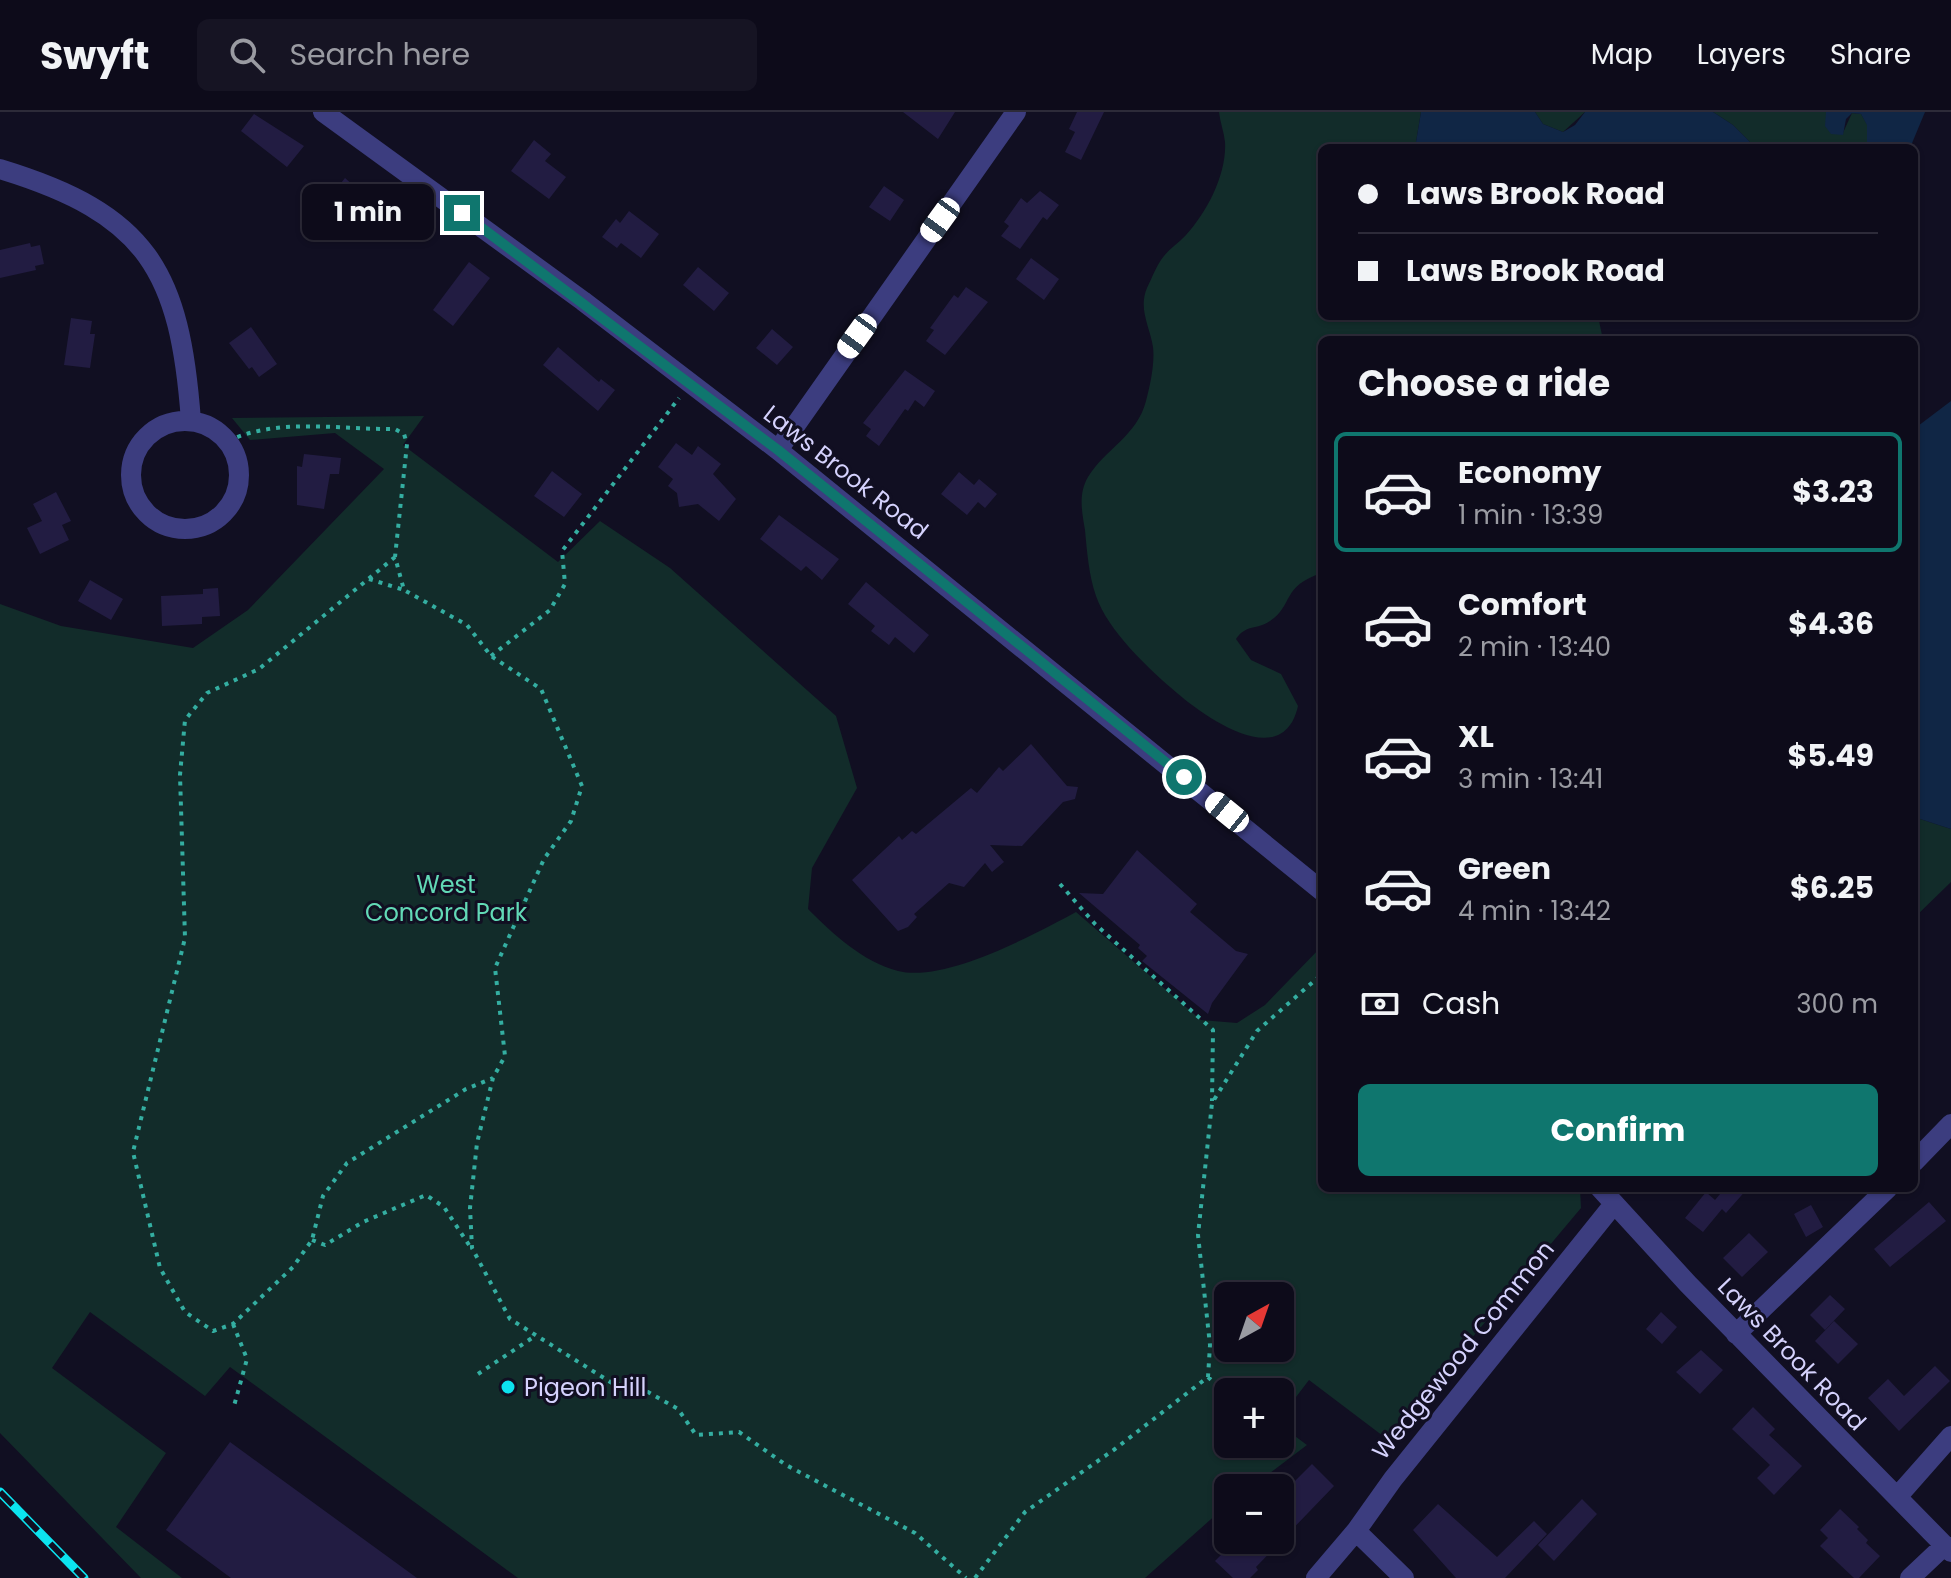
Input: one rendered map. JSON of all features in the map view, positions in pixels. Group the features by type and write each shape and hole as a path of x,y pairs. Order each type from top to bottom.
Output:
{"street":[{"name":"Laws Brook Road","path":"323,112 347,118 778,450 1318,888"},
{"path":"778,450 1016,112"},
{"path":"0,169 39,181 85,201 122,228 154,265 165,284 182,332 191,421"},
{"path":"191,421 211,427 228,441 240,473 231,506 204,527 181,530 159,523 136,498 132,465 141,444 157,428 191,421"},
{"path":"1918,1158 1951,1124"},
{"path":"1736,1334 1884,1192"},
{"name":"Laws Brook Road","path":"1607,1196 1736,1334 1948,1548"},
{"name":"Wedgewood Common","path":"1316,1578 1356,1531 1607,1196"},
{"path":"1897,1497 1951,1436"},
{"path":"1356,1531 1404,1578"},
{"path":"1910,1578 1948,1548"}],"path":[{"path":"491,656 550,610 565,584 562,551 690,384"},
{"path":"228,441 251,430 296,427 395,429 404,434 407,444 395,557 404,590"},
{"path":"395,557 259,669 207,693 185,720 180,775 185,938 133,1152 160,1268 185,1312 213,1331 233,1324 255,1301 272,1291 312,1240 323,1196 347,1163 466,1089 493,1078"},
{"path":"369,579 404,590 467,625 491,656 541,689 582,786 571,821 544,859 495,968 505,1056 493,1078 477,1143 470,1208 472,1248"},
{"path":"1060,884 1095,924 1213,1030 1212,1103 1198,1235 1210,1345 1208,1377"},
{"path":"1212,1103 1257,1031 1318,978"},
{"path":"312,1240 325,1245 363,1222 426,1195 444,1207 472,1248 510,1319 612,1383 648,1392 678,1409 696,1435 739,1432 786,1465 915,1533 966,1578"},
{"path":"233,1324 247,1359 234,1406"},
{"path":"478,1374 535,1336"},
{"path":"1208,1377 1214,1383"},
{"path":"975,1578 1025,1512 1208,1377"}],"green space":[{"path":"1219,112 1421,112 1416,144 1318,144 1318,320 1599,320 1602,336 1318,336 1318,575 1300,584 1270,621 1244,631 1236,639 1251,660 1281,674 1298,706 1290,726 1277,736 1261,738 1242,734 1206,715 1130,649 1110,623 1094,588 1082,510 1083,490 1088,477 1136,424 1142,413 1152,374 1153,353 1144,311 1147,288 1161,259 1194,226 1208,204 1223,167 1224,138"},
{"path":"1535,112 1585,112 1563,132 1543,124"},
{"path":"1713,112 1826,112 1842,135 1852,113 1861,114 1867,124 1867,144 1752,144 1733,125"},
{"name":"West Concord Park","path":"424,416 403,445 558,562 600,521 670,568 836,716 857,788 812,868 808,909 861,954 898,971 917,973 940,970 989,954 1076,912 1201,1020 1237,1023 1265,1005 1318,950 1318,1192 1580,1192 1581,1208 1387,1439 1309,1380 1294,1400 1294,1378 1214,1378 1214,1458 1290,1458 1269,1474 1214,1474 1214,1516 1145,1578 518,1578 230,1367 205,1396 90,1312 52,1368 166,1453 116,1527 182,1578 141,1578 0,1433 0,604 61,626 193,648 248,610 384,469 335,433 250,440 232,418"},
{"path":"1918,818 1951,829 1951,882 1918,914"},
{"name":"West Concord Park","path":"1294,1435 1307,1445 1294,1455"}],"water":[{"path":"1421,112 1535,112 1543,124 1563,132 1575,125 1585,112 1713,112 1733,125 1752,144 1416,144"},
{"path":"1826,112 1925,112 1912,144 1867,144 1867,125 1861,114 1852,113 1846,119 1843,135 1831,134 1825,126"},
{"path":"1951,401 1951,829 1918,818 1918,426"}],"building":[{"path":"903,112 955,112 938,139"},
{"path":"1077,112 1104,112 1081,160 1065,152 1075,132 1069,129"},
{"path":"254,114 304,146 287,167 241,131"},
{"path":"534,140 551,154 545,161 566,177 549,199 511,171"},
{"path":"345,178 379,208 365,226 329,198"},
{"path":"884,186 904,200 890,221 869,207"},
{"path":"1040,191 1059,205 1047,220 1043,217 1020,249 1001,236 1009,226 1004,222 1021,198 1027,203"},
{"path":"629,211 659,234 641,258 621,243 617,248 602,237 616,219 620,223"},
{"path":"30,243 31,247 40,245 44,264 35,266 36,270 0,278 0,250"},
{"path":"1031,258 1059,279 1044,300 1016,279"},
{"path":"469,262 490,278 453,326 433,310"},
{"path":"698,267 729,293 714,311 683,285"},
{"path":"966,287 988,302 945,355 926,341 934,330 930,328 954,295 958,298"},
{"path":"71,318 92,321 90,334 95,334 90,368 64,365"},
{"path":"251,327 277,364 259,377 229,343"},
{"path":"772,329 793,347 777,365 756,348"},
{"path":"558,347 599,382 601,379 615,390 598,411 543,365"},
{"path":"905,370 935,391 924,407 915,400 908,411 905,409 879,446 866,436 871,429 863,423"},
{"path":"676,443 692,455 698,446 721,464 713,474 736,499 719,521 698,504 679,507 677,493 668,486 673,479 658,467"},
{"path":"304,454 341,458 339,474 330,474 324,509 297,505 297,466 302,467"},
{"path":"552,471 582,494 564,517 534,496"},
{"path":"959,472 974,485 979,479 997,494 985,508 978,502 967,515 941,494"},
{"path":"56,492 71,521 62,525 69,540 40,554 27,528 42,521 33,504"},
{"path":"779,515 839,559 822,580 806,566 801,571 760,539"},
{"path":"90,580 123,599 111,620 78,601"},
{"path":"866,582 929,635 914,653 895,637 889,645 871,631 875,626 848,604"},
{"path":"218,588 220,616 202,617 202,624 162,626 161,596 203,594 203,589"},
{"path":"1031,744 1067,786 1078,787 1075,799 1063,802 1022,846 990,845 1004,862 992,872 985,863 964,887 949,883 914,914 917,917 908,927 898,931 852,880 899,836 902,840 912,831 916,834 971,788 977,793 999,767 1003,771"},
{"path":"1137,850 1197,904 1190,912 1236,951 1248,954 1212,1003 1208,1014 1142,961 1147,956 1138,948 1140,945 1079,893 1103,894"},
{"path":"1706,1192 1715,1200 1722,1192 1744,1192 1726,1213 1722,1209 1703,1232 1685,1218"},
{"path":"1929,1202 1946,1221 1890,1267 1874,1249"},
{"path":"1811,1205 1823,1227 1806,1237 1794,1214"},
{"path":"1749,1233 1768,1252 1742,1277 1723,1258"},
{"path":"1830,1295 1845,1309 1825,1330 1810,1315"},
{"path":"1661,1312 1677,1327 1662,1344 1646,1329"},
{"path":"1834,1321 1858,1344 1838,1364 1815,1341"},
{"path":"1701,1350 1723,1370 1700,1394 1676,1372"},
{"path":"1935,1366 1950,1381 1899,1431 1868,1398 1888,1379 1904,1396"},
{"path":"1753,1407 1775,1429 1769,1435 1802,1466 1774,1495 1757,1478 1770,1465 1732,1429"},
{"path":"230,1442 417,1578 231,1578 166,1530"},
{"path":"1312,1464 1334,1486 1294,1528 1294,1482"},
{"path":"1582,1499 1597,1514 1554,1561 1538,1545"},
{"path":"1438,1504 1497,1557 1534,1521 1547,1534 1505,1578 1456,1578 1413,1530"},
{"path":"1840,1509 1859,1527 1857,1529 1868,1540 1866,1543 1880,1556 1859,1578 1854,1578 1820,1546 1828,1538 1820,1530"},
{"path":"1222,1554 1269,1554 1250,1578 1233,1578 1215,1561"}],"railway":[{"path":"0,1492 84,1578"}],"place":[{"name":"Pigeon Hill","path":"508,1387"}],"route":[{"path":"462,213 778,450 1184,777"}]}
